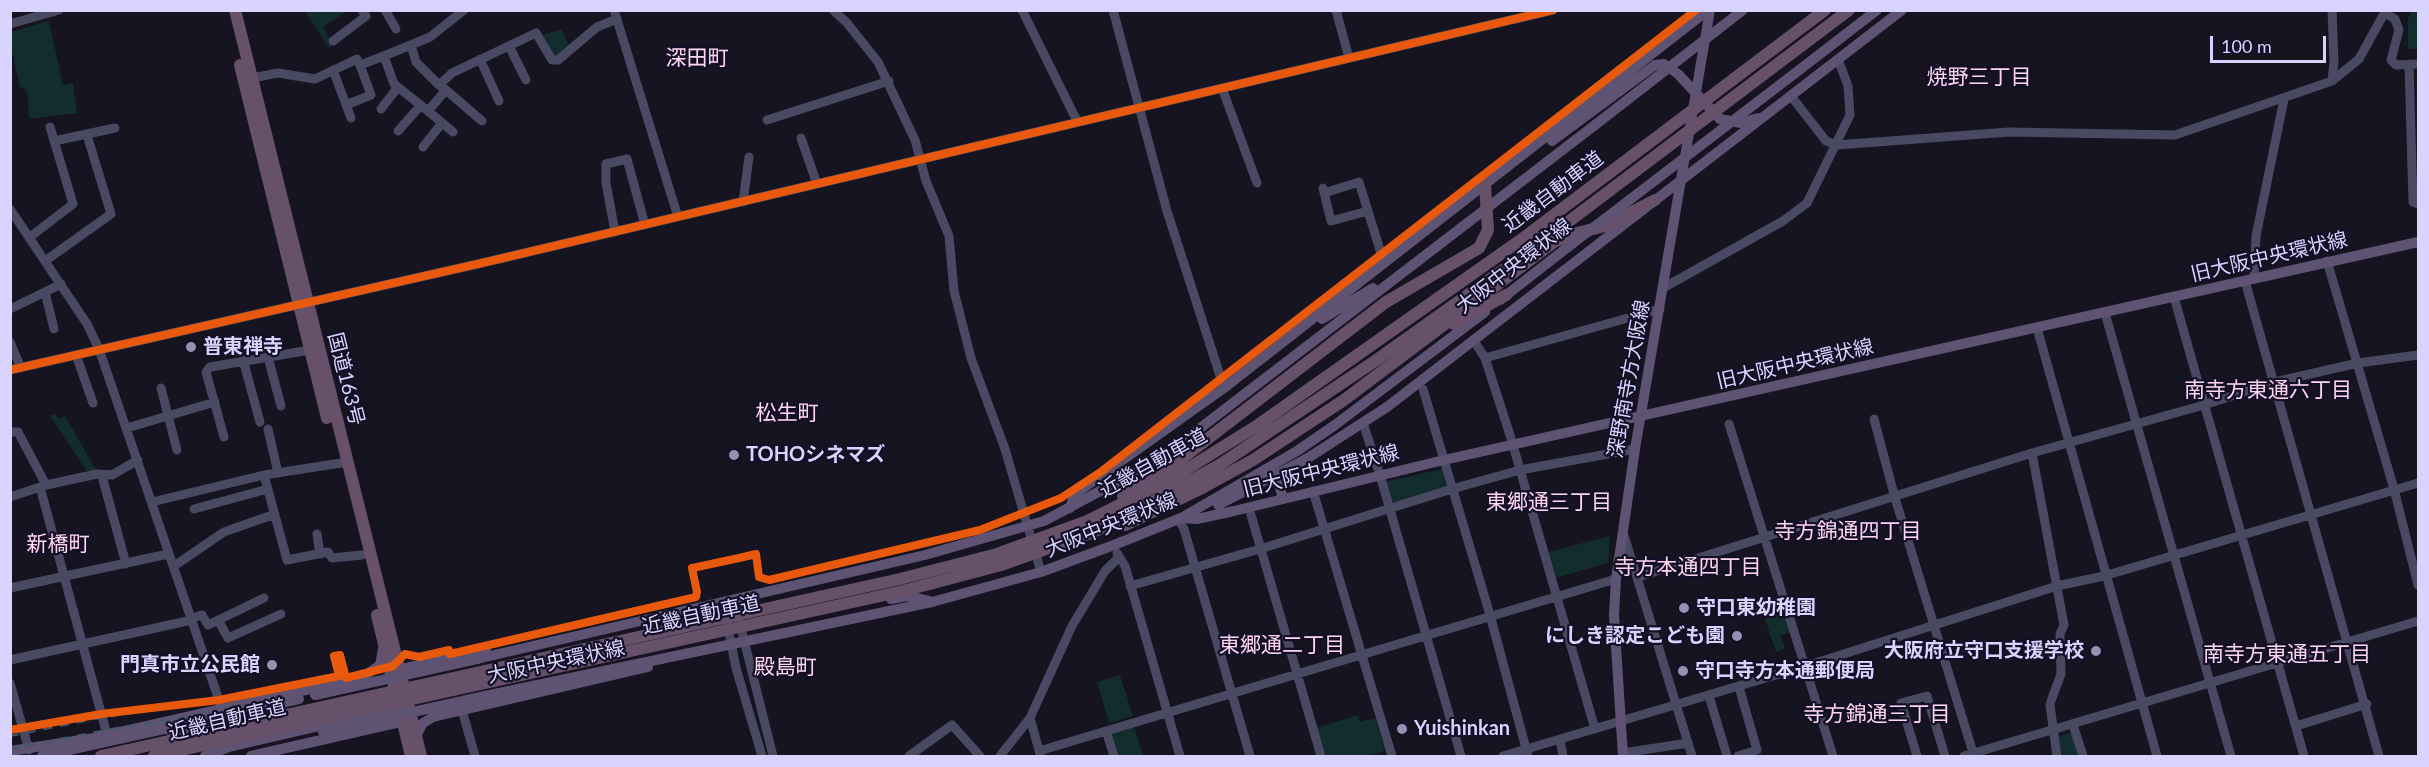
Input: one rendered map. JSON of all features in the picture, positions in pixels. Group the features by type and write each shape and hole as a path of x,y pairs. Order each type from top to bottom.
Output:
{"highway":[{"name":"国道163号","path":"227,10 304,304"},
{"name":"国道163号","path":"235,10 314,349 415,756"},
{"name":"近畿自動車道","path":"101,756 900,579 997,554 1044,539 1125,503 1171,479 1258,425 1522,239 1825,10"},
{"name":"近畿自動車道","path":"154,756 903,591 1001,565 1058,546 1133,513 1221,464 1378,359 1531,250 1849,10"},
{"path":"997,554 1082,518 1153,478 1220,431 1386,302 1479,248 1488,230 1485,185"},
{"path":"903,591 958,581 1049,555 1096,538 1182,499 1253,460 1344,400 1529,259 1563,237 1605,226 1655,200"},
{"path":"1422,342 1506,295"},
{"name":"国道163号","path":"343,463 362,555 389,647"},
{"name":"国道163号","path":"407,721 416,736 415,756"}],"main road":[{"name":"深野南寺方大阪線","path":"1623,754 1614,615 1616,579 1622,528 1709,10"},
{"path":"1070,508 1075,494 1224,388 1709,10"},
{"name":"大阪中央環状線","path":"43,756 169,730 954,548 1026,527 1070,508 1160,459 1743,10"},
{"name":"大阪中央環状線","path":"214,756 662,657 744,643 932,602 1041,572 1179,519 1335,425 1877,10"},
{"path":"1196,510 1212,508 1277,476 1363,423 1474,341 1902,10"},
{"path":"1523,157 1567,132 1655,65 1664,64 1671,69 1720,119 1741,123 1766,115"},
{"name":"旧大阪中央環状線","path":"1179,519 1197,519 1249,508 1444,460 2418,242"},
{"path":"1269,353 1414,263"},
{"path":"1277,476 1282,499"},
{"path":"727,622 829,601 845,608 907,596 932,602"},
{"path":"205,756 609,636 617,633 617,627 602,625 395,670"},
{"path":"10,751 29,750 110,735 370,675 380,665 389,647 402,660 418,665"},
{"path":"169,730 226,734 586,655 613,653 662,657"},
{"path":"416,736 427,720 634,671 685,654"},
{"path":"251,756 407,721"},
{"path":"377,728 396,732 415,756"},
{"path":"110,735 155,733"},
{"path":"43,756 94,738"}],"street":[{"path":"10,24 58,10"},
{"path":"333,40 366,16 362,10"},
{"path":"385,10 396,29"},
{"path":"360,65 430,38 464,10"},
{"path":"833,10 873,55 889,81 921,159 926,181 949,236 954,291 971,358 1005,449 1041,572"},
{"path":"1022,10 1077,121"},
{"path":"1113,10 1167,211 1224,388"},
{"path":"1336,10 1349,58"},
{"path":"10,370 615,232 1553,10"},
{"path":"2332,10 2334,61 2332,81"},
{"path":"1791,96 1826,141 1837,145 2009,132 2175,135 2332,81 2359,59 2385,12 2395,20 2399,30 2391,60 2396,65 2414,65 2413,202 2418,204"},
{"path":"398,131 425,108 443,88 452,73 536,33 552,60 558,60 615,15 678,217"},
{"path":"411,45 416,62 482,121"},
{"path":"509,46 526,80"},
{"path":"384,56 394,84 453,132"},
{"path":"252,78 278,73 315,79 357,59 371,95 346,105"},
{"path":"480,59 499,101"},
{"path":"1663,288 1784,221 1807,203 1850,115 1848,86 1838,59"},
{"path":"333,70 351,118"},
{"path":"767,120 889,81"},
{"path":"381,108 398,87"},
{"path":"1222,88 1257,183"},
{"path":"2283,99 2249,280 2274,382 2367,704 2379,756"},
{"path":"423,147 442,123"},
{"path":"30,237 73,204 50,127"},
{"path":"54,141 115,128"},
{"path":"45,261 111,214 87,135"},
{"path":"801,138 817,184"},
{"path":"743,202 749,157"},
{"path":"615,232 606,183 606,164 627,159 645,225"},
{"path":"1368,211 1331,220 1323,190 1359,182 1368,211 1384,263"},
{"path":"10,209 14,221 30,237 87,324 99,349 222,709"},
{"path":"2327,261 2394,489 2418,585"},
{"path":"10,309 61,284"},
{"path":"45,292 54,329"},
{"path":"2174,297 2304,756"},
{"path":"1485,358 1660,309"},
{"path":"2105,312 2172,555 2232,756"},
{"path":"2037,328 2104,576 2157,756"},
{"path":"1474,341 1485,358 1513,445 1595,729"},
{"path":"10,342 21,368"},
{"path":"224,437 206,372 210,367 314,349"},
{"path":"76,355 93,403"},
{"path":"1638,577 2032,453 2204,405 2274,382 2358,363 2418,355"},
{"path":"268,357 281,406"},
{"path":"243,360 260,422"},
{"path":"161,388 177,450"},
{"path":"1423,389 1490,615 1527,753"},
{"path":"127,428 215,402"},
{"path":"1874,419 1895,498 1935,624 1971,756 2418,621"},
{"path":"1363,423 1461,756"},
{"path":"1729,424 1833,756"},
{"path":"268,429 278,473"},
{"path":"10,432 18,432 43,486 64,577 110,735"},
{"path":"1130,586 1520,470 1635,449"},
{"path":"2032,453 2064,625 2060,633 2061,674 2051,703 2057,756"},
{"path":"10,498 43,486 98,474 112,475 138,460"},
{"path":"152,502 264,475 343,463"},
{"path":"264,475 287,560 328,552 332,558 362,555"},
{"path":"102,476 126,564"},
{"path":"1503,756 1527,753 1560,740 1739,687 2057,586 2104,576 2241,533 2418,483"},
{"path":"194,509 268,489"},
{"path":"1312,491 1392,756"},
{"path":"1249,508 1321,756"},
{"path":"174,566 224,532 275,514"},
{"path":"1179,519 1184,529 1250,756"},
{"path":"1622,528 1692,756"},
{"path":"317,534 320,554"},
{"path":"1114,545 1130,586 1180,756"},
{"path":"10,588 168,554"},
{"path":"1000,756 1030,718 1072,626 1105,571 1119,557"},
{"path":"1030,718 1040,754 1106,731 1231,693 1616,579"},
{"path":"10,660 83,645 202,615 208,625 264,598"},
{"path":"734,600 773,756"},
{"path":"723,603 762,756"},
{"path":"218,620 228,638 281,614"},
{"path":"10,683 29,750"},
{"path":"1738,756 1757,750 1739,687"},
{"path":"1709,696 1727,756"},
{"path":"1917,756 1901,703 1927,696 1945,756"},
{"path":"2296,726 2367,704"},
{"path":"462,710 475,756"},
{"path":"909,756 952,725 980,756"},
{"path":"2073,725 2083,756"},
{"path":"1106,731 1114,756"},
{"path":"1560,740 1563,756"},
{"path":"1623,754 1688,743"}],"green space":[{"path":"305,11 348,11 323,27 334,45 329,48"},
{"path":"2412,11 2418,11 2418,49 2408,49 2408,19"},
{"path":"49,21 63,85 73,83 77,113 29,119 28,95 25,89 20,88 11,47 11,32"},
{"path":"562,29 569,46 558,58 553,57 542,35"},
{"path":"54,414 59,419 65,416 96,470 88,473 50,416"},
{"path":"1442,469 1447,488 1391,504 1384,482"},
{"path":"1610,536 1608,563 1555,578 1548,552"},
{"path":"1781,604 1790,632 1781,635 1785,649 1776,652 1762,610"},
{"path":"1120,675 1133,716 1109,723 1097,682"},
{"path":"1358,715 1360,722 1375,718 1385,751 1367,756 1326,756 1317,728"},
{"path":"1134,726 1143,756 1117,756 1110,733"},
{"path":"2072,732 2080,756 2062,756 2058,737"}],"railway":[{"path":"10,736 105,717 250,697"},
{"path":"10,749 121,727 252,708"}],"cycle path":[{"path":"10,370 482,263 1553,10"},
{"path":"10,730 101,714 219,700 339,676 334,656 340,655 346,678 393,666 405,654 419,657 449,650 450,654 696,597 692,568 756,554 759,577 769,580 980,530 1061,498 1102,471 1696,10"}],"place":[{"name":"普東禅寺","path":"191,347"},
{"name":"TOHOシネマズ","path":"734,455"},
{"name":"守口東幼稚園","path":"1684,608"},
{"name":"にしき認定こども園","path":"1737,636"},
{"name":"大阪府立守口支援学校","path":"2096,651"},
{"name":"門真市立公民館","path":"272,665"},
{"name":"守口寺方本通郵便局","path":"1683,671"},
{"name":"Yuishinkan","path":"1402,729"}],"district":[{"name":"深田町","path":"697,58"},
{"name":"焼野三丁目","path":"1979,77"},
{"name":"南寺方東通六丁目","path":"2268,390"},
{"name":"松生町","path":"787,413"},
{"name":"東郷通三丁目","path":"1549,502"},
{"name":"寺方錦通四丁目","path":"1848,531"},
{"name":"新橋町","path":"58,544"},
{"name":"寺方本通四丁目","path":"1688,567"},
{"name":"東郷通二丁目","path":"1282,645"},
{"name":"南寺方東通五丁目","path":"2287,654"},
{"name":"殿島町","path":"785,667"},
{"name":"寺方錦通三丁目","path":"1877,714"}]}
